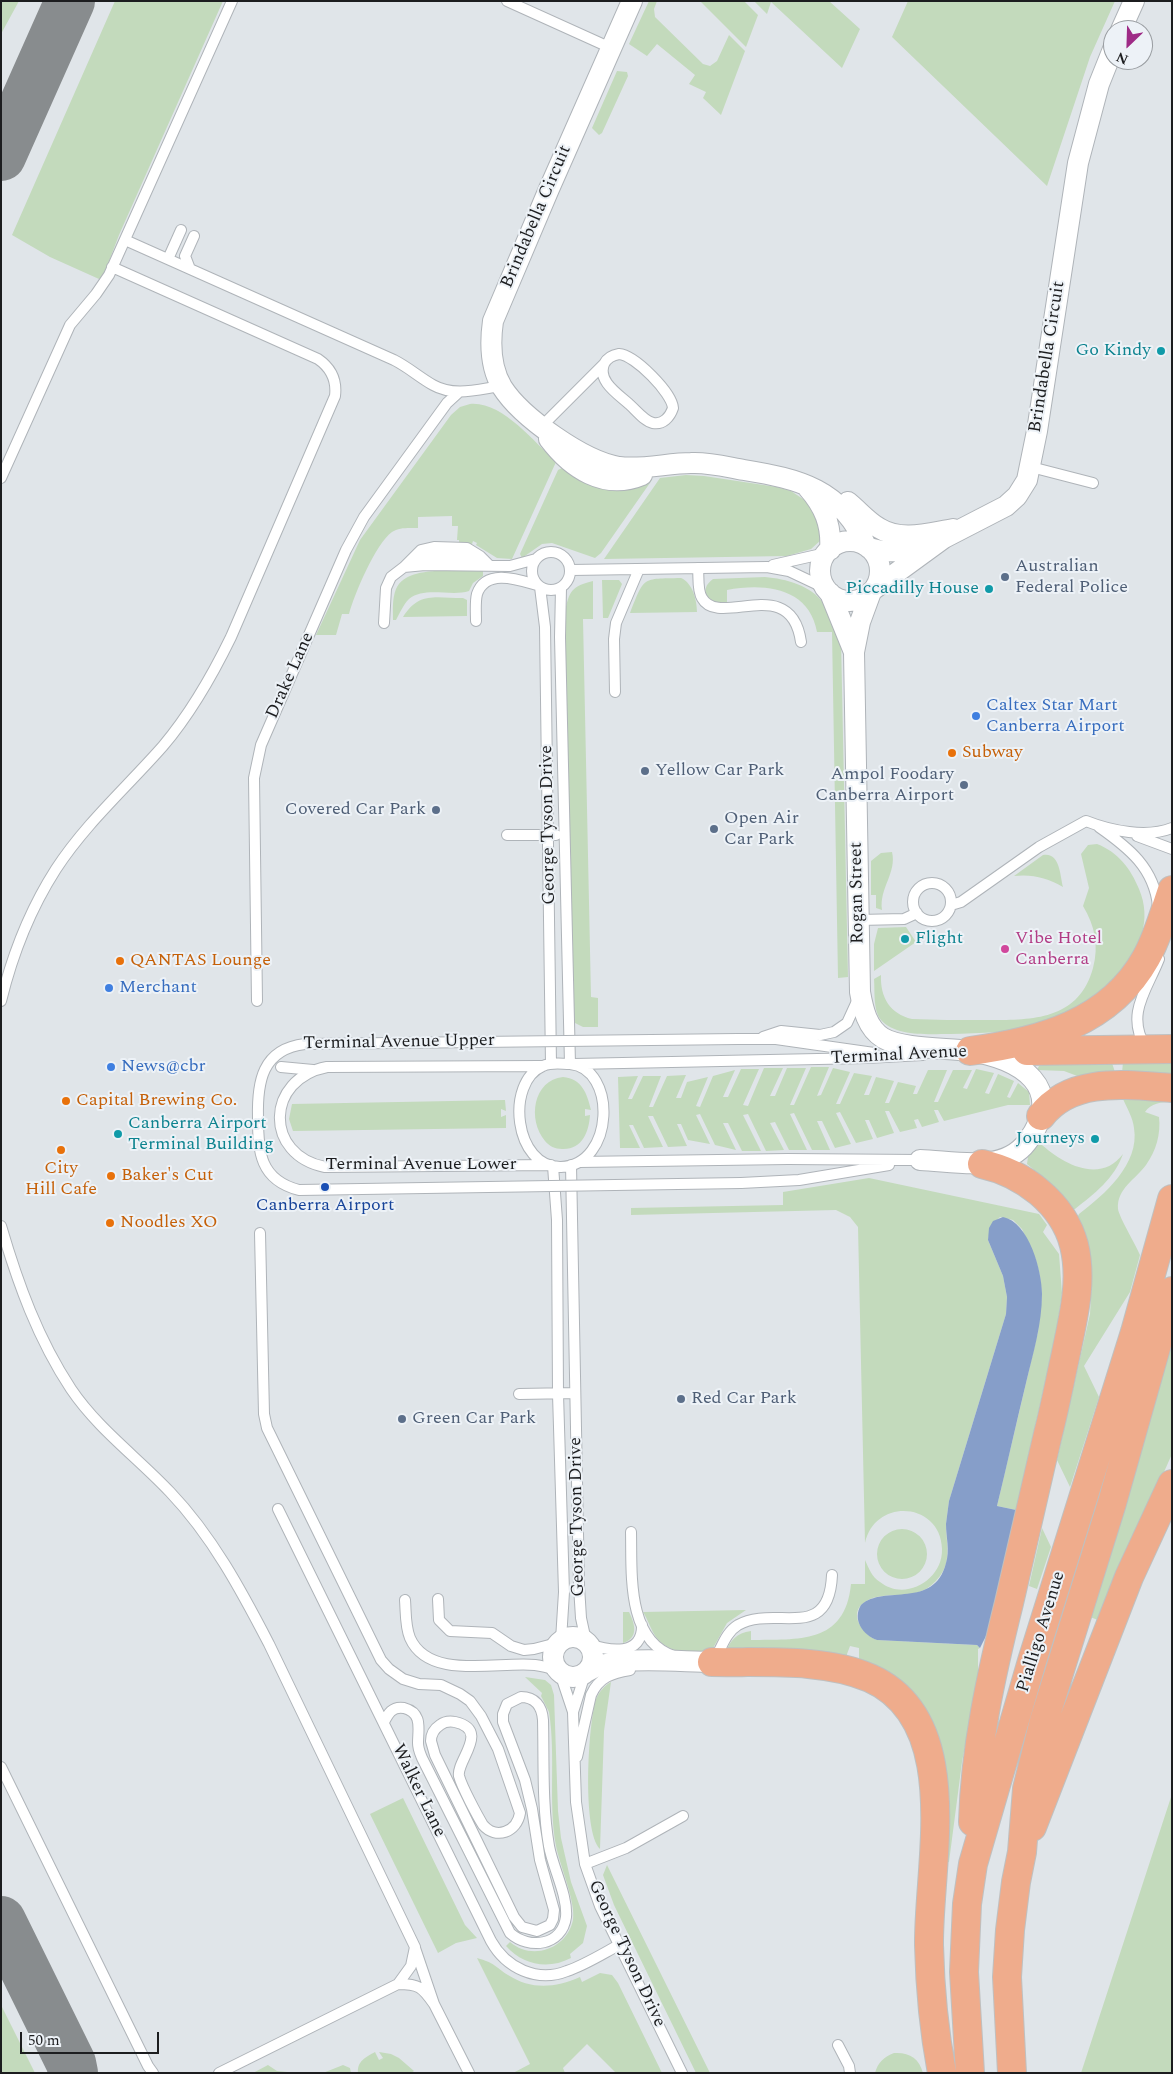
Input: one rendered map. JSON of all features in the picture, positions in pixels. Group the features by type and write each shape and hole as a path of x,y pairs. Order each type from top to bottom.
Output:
{"main road":[{"path":"970,1051 1032,1041 1071,1027 1113,999 1139,970 1151,949 1165,936 1172,890"},
{"path":"970,1051 1160,1049"},
{"path":"1041,1116 1061,1098 1093,1087 1118,1084 1172,1088"},
{"path":"973,1864 976,1767 993,1668 1054,1410 1076,1301 1077,1282 1076,1256 1071,1236 1050,1203 1018,1177 1002,1169 982,1164"},
{"name":"Pialligo Avenue","path":"970,2073 964,2002 964,1963 967,1904 973,1864 1034,1654 1134,1332 1172,1199"},
{"name":"Pialligo Avenue","path":"1012,2073 1007,1977 1010,1930 1022,1852 1028,1789 1044,1721 1112,1503 1172,1291"},
{"path":"1022,1852 1050,1785 1072,1721 1129,1577 1172,1484"},
{"path":"706,1662 816,1665 835,1667 856,1673 885,1686 908,1708 918,1725 925,1741 934,1776 935,1828 929,1945 931,1984 942,2073"}],"street":[{"name":"Brindabella Circuit","path":"632,1 493,320 490,342 493,363 501,386 515,403 541,427 568,461 583,472 598,478 612,480 631,479 667,465 698,463 776,475 803,483 834,500 854,523 867,547"},
{"path":"1125,20 1134,1"},
{"name":"Brindabella Circuit","path":"872,591 944,538 998,511 1014,499 1025,484 1031,467 1078,163 1099,84 1105,70"},
{"path":"803,483 844,499 876,527 892,534 910,536 965,527"},
{"path":"803,483 824,509 830,530 828,551 822,562 822,581 829,591 838,598 858,599 872,591 879,579 880,567 876,557 867,547"},
{"path":"828,551 838,544 847,541 856,542 881,552 896,552 944,538"},
{"name":"Rogan Street","path":"829,591 854,652"},
{"name":"Rogan Street","path":"872,591 860,622 854,652 860,992 867,1019 874,1030 883,1037 902,1044 970,1051"},
{"name":"Terminal Avenue","path":"920,1160 982,1164 1007,1157 1020,1149 1031,1136 1041,1116 1043,1095 1034,1080 1020,1069 1007,1063 970,1051"},
{"path":"586,1672 594,1658 588,1643 580,1637 572,1636 559,1642 552,1655 553,1663 559,1671 573,1677 586,1672 600,1664 619,1662 706,1662"}],"lane":[{"path":"1,478 70,325 96,294 112,267 232,1"},
{"path":"508,1 611,48"},
{"path":"168,258 181,230"},
{"path":"190,268 185,256 194,236"},
{"path":"125,240 405,365 437,387 459,392 501,386"},
{"path":"1,1001 25,930 46,886 57,868 99,814 180,724 199,698 216,668 231,638 336,396 334,377 328,367 318,359 112,267"},
{"path":"541,427 611,356 619,354 625,354 633,359 669,395 673,405 670,415 666,420 657,423 646,420 605,382 602,372 605,363"},
{"name":"Drake Lane","path":"257,1001 254,778 261,745 346,550 376,500 448,403 459,392"},
{"path":"1031,467 1093,483"},
{"path":"384,623 384,597 388,582 396,572 404,567 421,550 434,547 464,547 478,554 489,565"},
{"path":"767,567 828,551"},
{"path":"404,567 425,565 513,565 536,558 547,552 554,552 565,558 570,570 568,580 561,588 548,590 508,578 489,580 481,586 477,594 476,621"},
{"path":"536,558 533,563 532,575 539,586"},
{"path":"570,570 767,567 789,571 829,591"},
{"path":"698,568 700,594 711,607 722,609 764,605 778,608 795,622 801,642"},
{"path":"615,692 614,657 616,623 639,569"},
{"name":"George Tyson Drive","path":"539,586 544,617 549,835 546,1065"},
{"name":"George Tyson Drive","path":"561,588 559,622 572,1064"},
{"path":"951,905 964,900 1047,842 1086,821 1120,829 1152,833 1172,828"},
{"path":"1094,824 1128,847 1146,869 1157,897 1165,936 1142,993 1138,1007 1138,1028 1160,1049"},
{"path":"1120,829 1172,849"},
{"path":"507,835 564,834"},
{"path":"937,884 950,895 951,905 946,915 937,921 925,920 917,913 914,902 915,894 921,887 937,884"},
{"path":"859,920 904,918 917,913"},
{"path":"757,1039 780,1031 820,1036 834,1032 842,1027 850,1018 860,992"},
{"path":"757,1039 917,1056"},
{"name":"Terminal Avenue Upper","path":"741,1183 299,1190 280,1182 269,1172 263,1162 258,1145 257,1108 259,1082 265,1068 278,1054 298,1044 477,1040 757,1039"},
{"name":"Terminal Avenue","path":"572,1064 867,1058 970,1051"},
{"path":"572,1064 587,1070 600,1095 604,1111 603,1124 598,1140 591,1153 575,1164 552,1166 541,1160 529,1149 524,1140 519,1121 520,1103 524,1088 533,1074 546,1065 572,1064"},
{"name":"Terminal Avenue Lower","path":"546,1065 327,1067 312,1070 290,1086 282,1104 280,1119 288,1145 296,1154 311,1163 334,1168 552,1166"},
{"path":"281,1067 312,1070"},
{"name":"Terminal Avenue","path":"575,1164 788,1159 920,1160"},
{"name":"Terminal Avenue","path":"741,1183 817,1177 920,1160"},
{"name":"George Tyson Drive","path":"575,1164 579,1600 581,1618 588,1643"},
{"name":"George Tyson Drive","path":"552,1166 557,1220 558,1394 564,1592 559,1642"},
{"path":"1,1226 28,1308 53,1358 72,1390 100,1425 170,1492 195,1520 246,1600 415,1947 434,2004"},
{"path":"260,1234 264,1414 267,1428 381,1660 389,1669 404,1679 419,1684 441,1685 465,1697 481,1716 494,1738 520,1813 515,1826 499,1834 483,1825 460,1777 459,1767 469,1751 471,1743 467,1729 455,1722 443,1723 435,1730 430,1741 435,1755 514,1917 522,1927 537,1932 550,1925 554,1910 540,1860 528,1789 503,1718 507,1704 524,1696 531,1698 540,1708 543,1720 545,1801 549,1846 566,1908 565,1920 555,1936 543,1942 528,1943 520,1941 510,1933 422,1758 418,1746 420,1729 418,1720 409,1710 399,1708 390,1712 384,1722"},
{"path":"519,1394 576,1393"},
{"name":"Walker Lane","path":"278,1509 491,1941 503,1958 513,1966 526,1972 551,1975 567,1971 619,1945"},
{"path":"631,1532 634,1602 649,1637 658,1648 669,1654 706,1662"},
{"path":"574,1770 585,1728 591,1694 600,1681 614,1673 706,1662 729,1632 741,1623 757,1620 799,1619 817,1613 828,1600 832,1589 832,1575"},
{"path":"438,1599 439,1620 450,1630 492,1633 511,1646 524,1650 559,1642"},
{"path":"405,1600 406,1621 410,1637 419,1651 432,1660 456,1666 535,1665 559,1671 573,1712"},
{"path":"588,1643 607,1649 627,1649 636,1643 640,1637 641,1620"},
{"path":"573,1712 586,1672"},
{"name":"George Tyson Drive","path":"573,1712 574,1770 578,1823 585,1864 600,1906 682,2073"},
{"path":"1,1767 153,2073"},
{"path":"585,1864 626,1848 683,1816"},
{"path":"398,1984 411,1966 415,1947"},
{"path":"218,2073 398,1984 412,1984 423,1988 434,2004 469,2073"},
{"path":"838,2045 849,2066 850,2073"}],"green space":[{"path":"1,1 19,1 1,34"},
{"path":"115,1 223,1 119,235 103,277 99,279 50,257 12,235"},
{"path":"649,1 657,1 654,9 655,17 703,64 710,66 717,61 729,35 745,51 721,115 703,98 706,92 689,84 695,75 657,44 647,56 629,44"},
{"path":"700,1 744,1 758,15 746,47"},
{"path":"754,1 829,1 860,29 842,68 771,2 767,14"},
{"path":"908,1 1115,1 1107,20 1103,20 1103,28 1090,57 1047,186 892,37"},
{"path":"617,71 627,72 628,76 602,133 599,135 592,128"},
{"path":"470,404 494,409 517,424 556,462 512,559 497,558 476,545 477,543 473,541 472,544 459,542 457,540 458,526 452,526 452,516 418,517 418,528 395,530 379,547 361,583 349,614 342,614 336,635 316,635 360,540 451,415 460,407"},
{"path":"562,468 579,479 636,485 652,480 601,553 595,558 552,543 542,544 522,558 520,554 558,470"},
{"path":"686,475 777,487 791,491 806,501 816,515 821,540 811,549 787,556 604,559 660,478"},
{"path":"435,571 483,571 483,576 473,583 469,591 462,593 430,592 415,595 403,606 396,620 393,620 393,601 396,589 402,581 411,576"},
{"path":"765,577 789,581 819,597 827,608 841,640 848,977 838,978 832,632 817,632 812,617 805,605 795,597 770,588 756,587 727,590 727,602 718,604 707,599 706,596 705,590 708,583 713,579"},
{"path":"681,578 691,588 697,612 630,613 642,586 646,582 658,579"},
{"path":"602,580 619,580 622,584 608,618 603,618"},
{"path":"593,581 593,619 583,619 591,997 598,998 598,1027 583,1027 575,1023 572,1011 565,612 568,599 573,590 580,585"},
{"path":"436,597 463,598 467,600 467,616 403,617 415,603 422,600"},
{"path":"1097,844 1105,847 1117,856 1128,868 1139,889 1144,912 1142,933 1133,953 1120,972 1102,989 1063,1015 1044,1023 1009,1031 923,1034 895,1029 881,1020 876,1006 874,979 881,975 882,990 892,1009 904,1017 912,1019 1016,1020 1033,1018 1049,1015 1063,1009 1076,999 1086,986 1093,968 1096,952 1095,936 1083,906 1089,888 1081,854 1088,845"},
{"path":"892,852 892,867 883,895 882,910 876,908 876,895 871,895 871,861 881,853"},
{"path":"1043,855 1049,855 1056,861 1063,887 1040,877 1014,876"},
{"path":"906,927 916,942 874,971 874,944 878,928"},
{"path":"1123,1062 1172,1063 1172,1080 1122,1073"},
{"path":"1112,1063 1115,1072 1088,1080 1064,1071 1037,1070 1039,1066 1045,1064"},
{"path":"811,1067 829,1067 817,1096 821,1095 833,1068 850,1072 836,1104 840,1104 854,1073 872,1076 864,1095 869,1095 876,1077 894,1081 885,1103 889,1103 898,1082 916,1086 913,1094 917,1094 928,1070 947,1070 934,1102 938,1102 953,1070 972,1070 963,1088 967,1089 976,1069 994,1073 985,1093 989,1094 998,1074 1014,1081 1007,1097 1010,1098 1018,1083 1029,1092 1030,1105 1008,1105 944,1121 938,1110 934,1110 939,1122 922,1127 918,1119 914,1120 917,1128 900,1132 889,1111 885,1111 894,1133 877,1138 869,1120 865,1120 873,1139 856,1143 840,1112 836,1113 851,1144 835,1148 822,1121 817,1121 830,1150 812,1150 794,1113 790,1114 807,1150 789,1150 775,1122 770,1123 784,1150 766,1151 748,1114 743,1115 761,1151 742,1151 728,1123 723,1123 736,1150 715,1145 700,1114 696,1115 710,1144 688,1140 681,1124 677,1124 687,1146 668,1147 653,1116 648,1116 663,1147 644,1148 633,1125 629,1125 640,1148 620,1148 618,1077 638,1076 628,1099 632,1099 643,1076 661,1076 649,1107 653,1107 667,1076 686,1075 676,1098 681,1098 687,1082 708,1077 696,1106 700,1107 713,1076 735,1070 723,1097 728,1097 741,1069 759,1069 743,1105 748,1106 764,1068 783,1068 770,1096 775,1096 787,1068 806,1068 790,1105 794,1105"},
{"path":"563,1077 575,1081 583,1088 591,1110 585,1109 585,1116 590,1115 588,1128 583,1139 569,1149 552,1147 545,1141 539,1132 535,1112 539,1093 545,1085"},
{"path":"1172,1098 1172,1102 1157,1104 1145,1112 1159,1117 1157,1142 1150,1160 1123,1190 1118,1202 1119,1213 1140,1255 1130,1292 1084,1366 1099,1397 1070,1487 1057,1460 1090,1314 1092,1280 1089,1250 1077,1218 1079,1214 1109,1188 1126,1166 1131,1154 1134,1128 1123,1099"},
{"path":"505,1100 506,1111 501,1109 501,1117 506,1115 506,1128 293,1131 289,1119 292,1104"},
{"path":"1040,1143 1059,1158 1081,1168 1103,1168 1114,1163 1123,1154 1115,1171 1103,1185 1075,1209 1072,1209 1058,1190 1027,1164 1028,1157"},
{"path":"869,1178 1039,1214 1047,1225 1043,1232 1059,1254 1062,1293 1056,1334 1016,1510 997,1506 1038,1332 1042,1295 1036,1260 1022,1229 1013,1220 1000,1217 991,1226 988,1240 1003,1276 1007,1297 1006,1314 949,1501 946,1524 948,1551 944,1570 931,1585 922,1591 912,1594 874,1598 865,1602 857,1612 857,1618 862,1629 877,1640 977,1645 980,1648 978,1649 978,1678 962,1762 949,1862 941,1862 942,1775 856,1662 859,1658 859,1648 850,1646 847,1659 725,1653 729,1644 741,1633 751,1631 751,1640 786,1639 816,1635 829,1628 839,1618 847,1604 851,1584 865,1584 865,1560 877,1580 890,1588 900,1590 911,1589 921,1585 936,1570 941,1560 942,1549 939,1533 931,1522 920,1514 907,1511 893,1512 881,1518 871,1528 865,1543 858,1227 850,1217 836,1210 631,1215 631,1208 783,1205 783,1192"},
{"path":"1172,1342 1172,1454 1098,1620 1090,1617"},
{"path":"1042,1528 1051,1547 1037,1589 1029,1586"},
{"path":"902,1529 916,1533 923,1540 927,1554 923,1568 916,1575 902,1579 888,1575 881,1568 877,1554 881,1540 888,1533"},
{"path":"746,1610 727,1623 712,1650 697,1652 674,1650 661,1643 654,1634 643,1612"},
{"path":"623,1612 629,1612 633,1621 634,1634 632,1638 623,1643"},
{"path":"525,1677 545,1680 551,1685 554,1695 558,1811 561,1838 571,1882 587,1926 583,1943 570,1954 571,1958 554,1964 536,1964 520,1958 506,1946 510,1942 528,1951 548,1949 564,1938 573,1920 572,1904 556,1846 554,1829 552,1745 549,1712 541,1696 542,1693"},
{"path":"611,1682 604,1731 600,1849 594,1838 591,1821 588,1777 589,1753 596,1699 602,1689"},
{"path":"1172,1794 1172,2073 1081,2073"},
{"path":"403,1798 465,1925 477,1938 456,1943 438,1953 370,1814"},
{"path":"607,1865 710,2073 696,2073 614,1905 603,1875"},
{"path":"477,1958 491,1963 517,1980 534,1985 552,1985 580,1977 582,1982 600,1973 612,1975 618,1983 662,2073 616,2073 587,2044 563,2068 565,2073 513,2073 530,2064"},
{"path":"1,2005 35,2073 1,2073"},
{"path":"375,2052 379,2060 383,2058 379,2052 391,2054 399,2058 414,2071 411,2073 358,2073 361,2062"},
{"path":"894,2053 913,2057 919,2063 923,2073 875,2073 882,2060"},
{"path":"268,2065 277,2071 298,2073 253,2073"},
{"path":"343,2065 350,2068 351,2073 323,2073"}],"water":[{"path":"1003,1217 1012,1221 1027,1237 1037,1261 1042,1294 1037,1339 997,1506 1016,1510 990,1628 980,1648 977,1645 877,1640 867,1635 860,1626 858,1616 861,1605 871,1599 882,1596 908,1594 931,1586 940,1577 946,1563 948,1548 946,1524 949,1501 1006,1314 1007,1297 1003,1276 988,1240 989,1228 993,1221"}],"taxiway":[{"path":"1,156 70,1"},
{"path":"1,1921 71,2063 73,2073"}],"place":[{"name":"Go Kindy","path":"1161,351"},
{"name":"Australian Federal Police","path":"1005,577"},
{"name":"Piccadilly House","path":"989,589"},
{"name":"Caltex Star Mart Canberra Airport","path":"976,716"},
{"name":"Subway","path":"952,753"},
{"name":"Yellow Car Park","path":"645,771"},
{"name":"Ampol Foodary Canberra Airport","path":"964,785"},
{"name":"Covered Car Park","path":"436,810"},
{"name":"Open Air Car Park","path":"714,829"},
{"name":"Flight","path":"905,939"},
{"name":"Vibe Hotel Canberra","path":"1005,949"},
{"name":"QANTAS Lounge","path":"120,961"},
{"name":"Merchant","path":"109,988"},
{"name":"News@cbr","path":"111,1067"},
{"name":"Capital Brewing Co.","path":"66,1101"},
{"name":"Canberra Airport Terminal Building","path":"118,1134"},
{"name":"Journeys","path":"1095,1139"},
{"name":"City Hill Cafe","path":"61,1150"},
{"name":"Baker's Cut","path":"111,1176"},
{"name":"Canberra Airport","path":"325,1187"},
{"name":"Noodles XO","path":"110,1223"},
{"name":"Red Car Park","path":"681,1399"},
{"name":"Green Car Park","path":"402,1419"}]}
